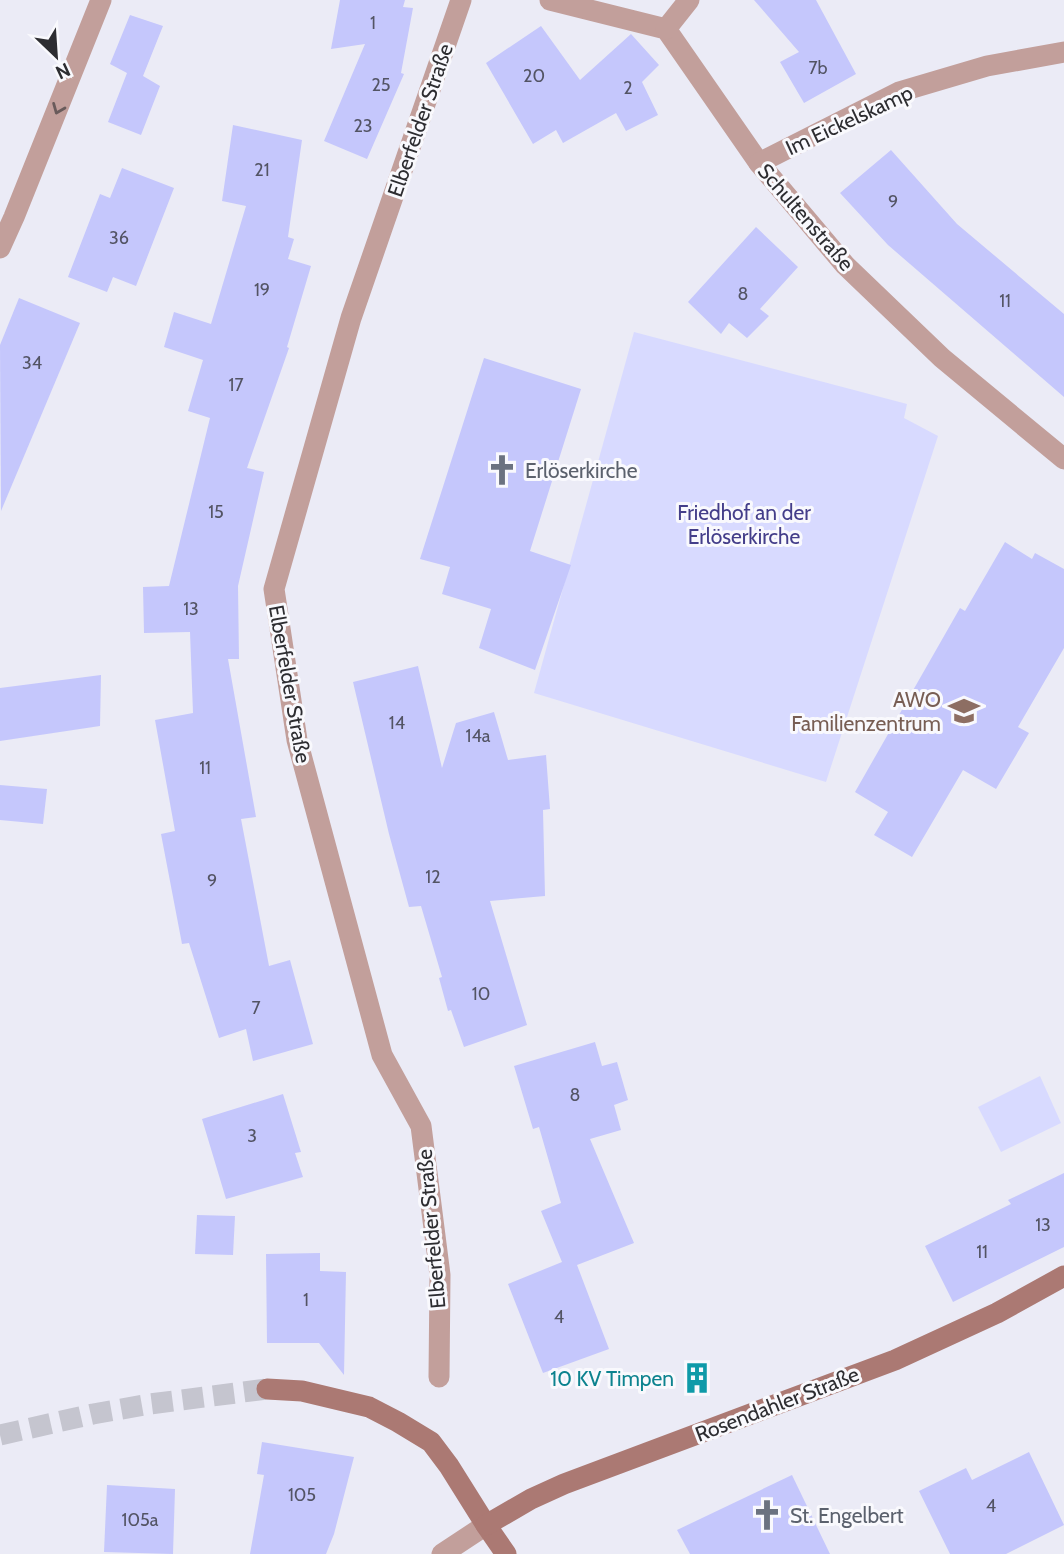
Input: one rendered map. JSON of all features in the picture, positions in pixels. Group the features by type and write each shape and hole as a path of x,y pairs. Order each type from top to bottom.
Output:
{"main road":[{"name":"Rosendahler Straße","path":"485,1525 564,1484 895,1360 997,1312 1064,1276"},
{"path":"267,1389 302,1391 369,1407 430,1442 449,1466 506,1554"}],"street":[{"path":"0,248 101,0"},
{"name":"Elberfelder Straße","path":"439,1377 440,1275 421,1125 382,1055 378,1042 297,740 274,589 351,318 461,0"},
{"path":"550,0 666,29 689,0"},
{"name":"Schultenstraße","path":"666,29 759,163 845,265 942,358 1064,459"},
{"name":"Im Eickelskamp","path":"759,163 899,92 987,66 1064,52"},
{"path":"442,1554 485,1525"}],"green space":[{"name":"Friedhof an der Erlöserkirche","path":"634,332 907,404 904,418 938,436 826,782 534,693"},
{"path":"1040,1076 1061,1123 1001,1152 978,1107"}],"building":[{"path":"340,0 405,0 403,7 413,8 401,73 404,74 367,159 324,141 365,44 331,49"},
{"path":"754,0 816,0 856,74 804,103 780,62 799,52"},
{"path":"130,15 163,26 143,76 160,86 141,135 108,122 127,73 110,64"},
{"path":"541,26 580,80 631,34 659,65 642,82 658,115 626,131 616,113 563,143 556,130 533,144 486,63"},
{"path":"233,125 302,140 288,237 294,239 288,259 311,266 287,347 289,348 247,468 264,472 238,586 239,659 228,659 256,817 241,819 269,966 290,960 313,1044 253,1061 246,1029 219,1038 189,943 182,944 161,834 175,831 155,720 193,713 190,632 144,633 143,587 169,586 210,418 188,411 203,360 164,347 174,312 211,324 246,206 222,201"},
{"path":"891,150 957,224 1064,314 1064,397 888,245 840,193"},
{"path":"122,168 174,188 136,286 113,277 107,292 68,277 100,194 110,198"},
{"path":"756,227 798,267 760,309 769,316 747,338 729,323 721,334 688,302"},
{"path":"19,298 80,323 1,511 0,345"},
{"name":"Erlöserkirche","path":"484,358 581,389 530,551 571,565 535,670 479,648 491,609 442,594 450,567 420,559"},
{"name":"AWO Familienzentrum","path":"1005,542 1032,559 1035,553 1064,569 1064,648 1018,727 1029,733 996,789 963,770 912,857 874,835 888,812 855,792 960,608 965,611"},
{"path":"418,666 442,768 456,723 494,712 508,760 546,755 550,809 543,810 545,896 490,901 527,1025 464,1047 451,1010 448,1011 439,978 442,977 421,906 409,907 353,682"},
{"path":"101,675 100,726 0,741 0,688"},
{"path":"0,785 47,789 43,824 0,820"},
{"path":"595,1042 602,1066 617,1062 628,1100 614,1105 621,1130 590,1139 634,1243 577,1265 609,1349 543,1373 508,1284 562,1262 541,1211 561,1203 539,1127 533,1129 514,1066"},
{"path":"283,1094 301,1152 295,1153 303,1177 226,1199 202,1119"},
{"path":"1064,1173 1064,1247 953,1302 925,1246 1011,1204 1008,1200"},
{"path":"197,1215 235,1216 233,1255 195,1254"},
{"path":"320,1253 320,1271 346,1272 344,1375 319,1343 267,1343 266,1254"},
{"path":"262,1442 354,1457 334,1534 326,1554 250,1554 264,1475 257,1474"},
{"path":"1029,1452 1064,1525 1006,1554 950,1554 919,1491 966,1468 972,1480"},
{"name":"St. Engelbert","path":"792,1475 830,1554 690,1554 677,1530"},
{"path":"107,1485 175,1489 173,1554 104,1552"}],"tunnel":[{"path":"0,1435 150,1404 267,1389"}],"place":[{"name":"Erlöserkirche","path":"502,470"},
{"name":"AWO Familienzentrum","path":"964,711"},
{"name":"10 KV Timpen","path":"697,1378"},
{"name":"St. Engelbert","path":"767,1515"}]}
